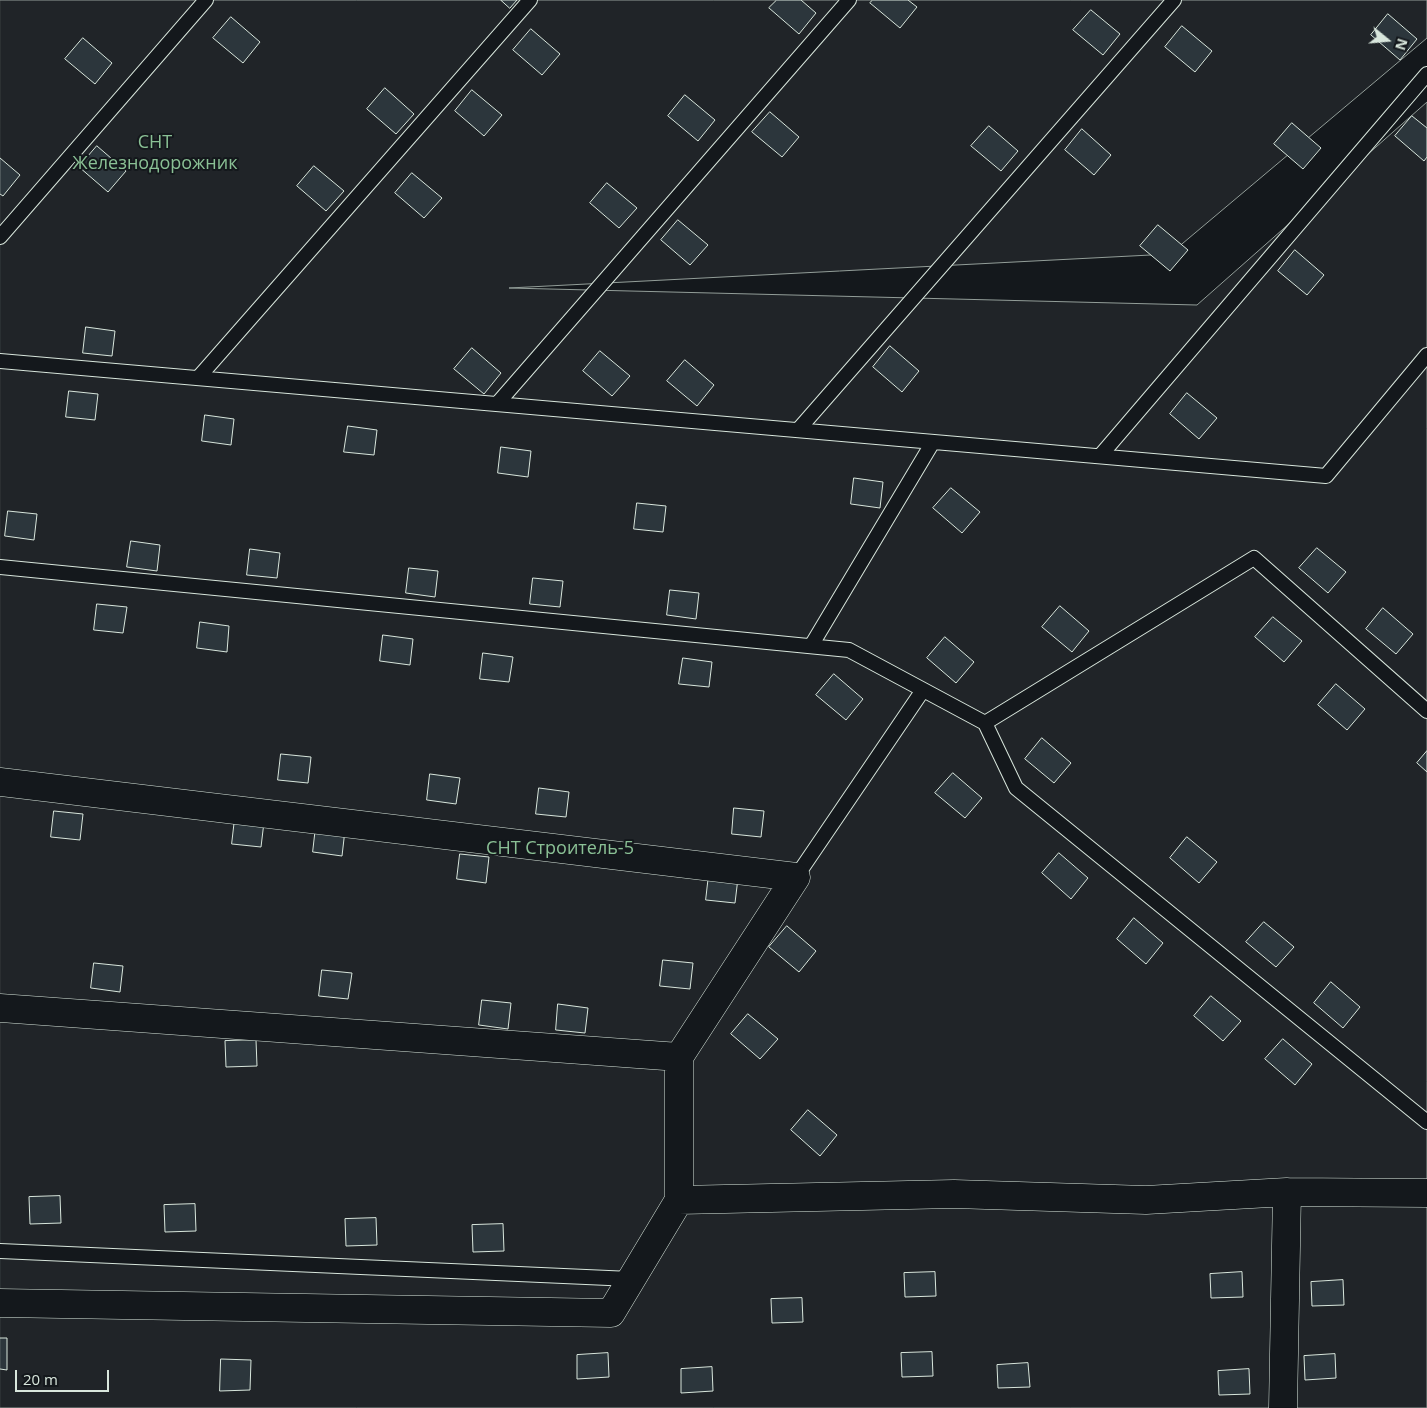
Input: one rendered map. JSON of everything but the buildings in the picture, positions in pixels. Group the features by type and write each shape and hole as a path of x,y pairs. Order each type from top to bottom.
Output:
{"street":[{"path":"0,782 796,876 678,1057 679,1200 611,1313 0,1303"},
{"path":"0,1008 678,1057"},
{"path":"679,1200 954,1194 1146,1200 1287,1192 1427,1193"},
{"path":"1283,1408 1287,1192"}],"lane":[{"path":"0,237 206,0"},
{"path":"198,378 530,0"},
{"path":"497,404 849,0"},
{"path":"798,430 1174,0"},
{"path":"1100,456 1427,74"},
{"path":"0,361 1326,476 1427,355"},
{"path":"811,646 933,442"},
{"path":"985,723 1254,558 1427,711"},
{"path":"0,567 850,650 985,723 1016,788 1427,1122"},
{"path":"796,876 923,690"},
{"path":"0,1251 631,1279"}],"green space":[{"name":"СНТ Строитель-5","path":"0,0 1427,0 1427,38 1170,254 509,288 1197,305 1427,102 1427,1408 0,1408"}],"park label":[{"name":"СНТ Железнодорожник","path":"155,153"}]}
